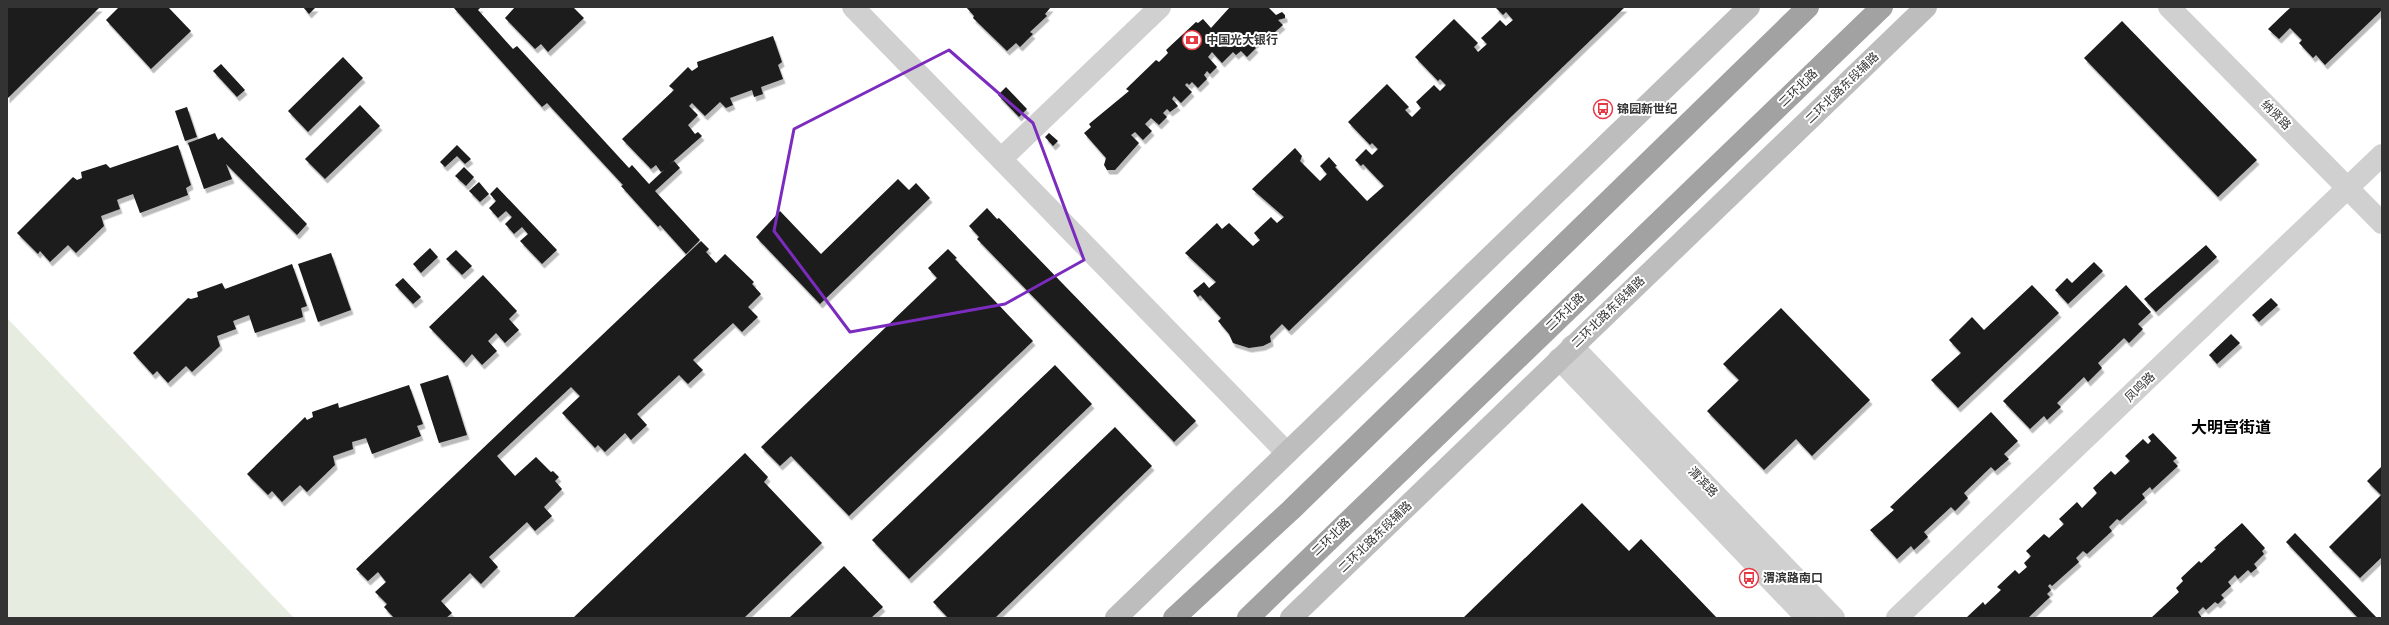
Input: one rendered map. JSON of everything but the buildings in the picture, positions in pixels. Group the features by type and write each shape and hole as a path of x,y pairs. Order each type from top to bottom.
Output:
{"highway":[{"path":"1174,618 1291,510 1808,7"},
{"name":"二环北路","path":"1248,618 1882,7"}],"main road":[{"path":"1116,618 1750,7"},
{"name":"二环北路东段辅路","path":"1291,618 1926,7"}],"street":[{"path":"853,7 1287,453"},
{"path":"1001,159 1160,7"},
{"name":"纳贤路","path":"2169,7 2382,223"},
{"name":"凤鸣路","path":"1897,618 2382,155"},
{"name":"渭滨路","path":"1566,352 1807,618"},
{"name":"渭滨路","path":"1566,352 1834,618"}],"highlighted area":[{"path":"949,50 1033,123 1084,260 1005,304 850,332 774,231 794,129"}],"shaded area":[{"path":"7,318 294,618 7,618"}],"place":[{"name":"中国光大银行","path":"1192,40"},
{"name":"锦园新世纪","path":"1603,109"},
{"name":"渭滨路南口","path":"1749,578"}],"district":[{"name":"大明宫街道","path":"2231,427"}]}
